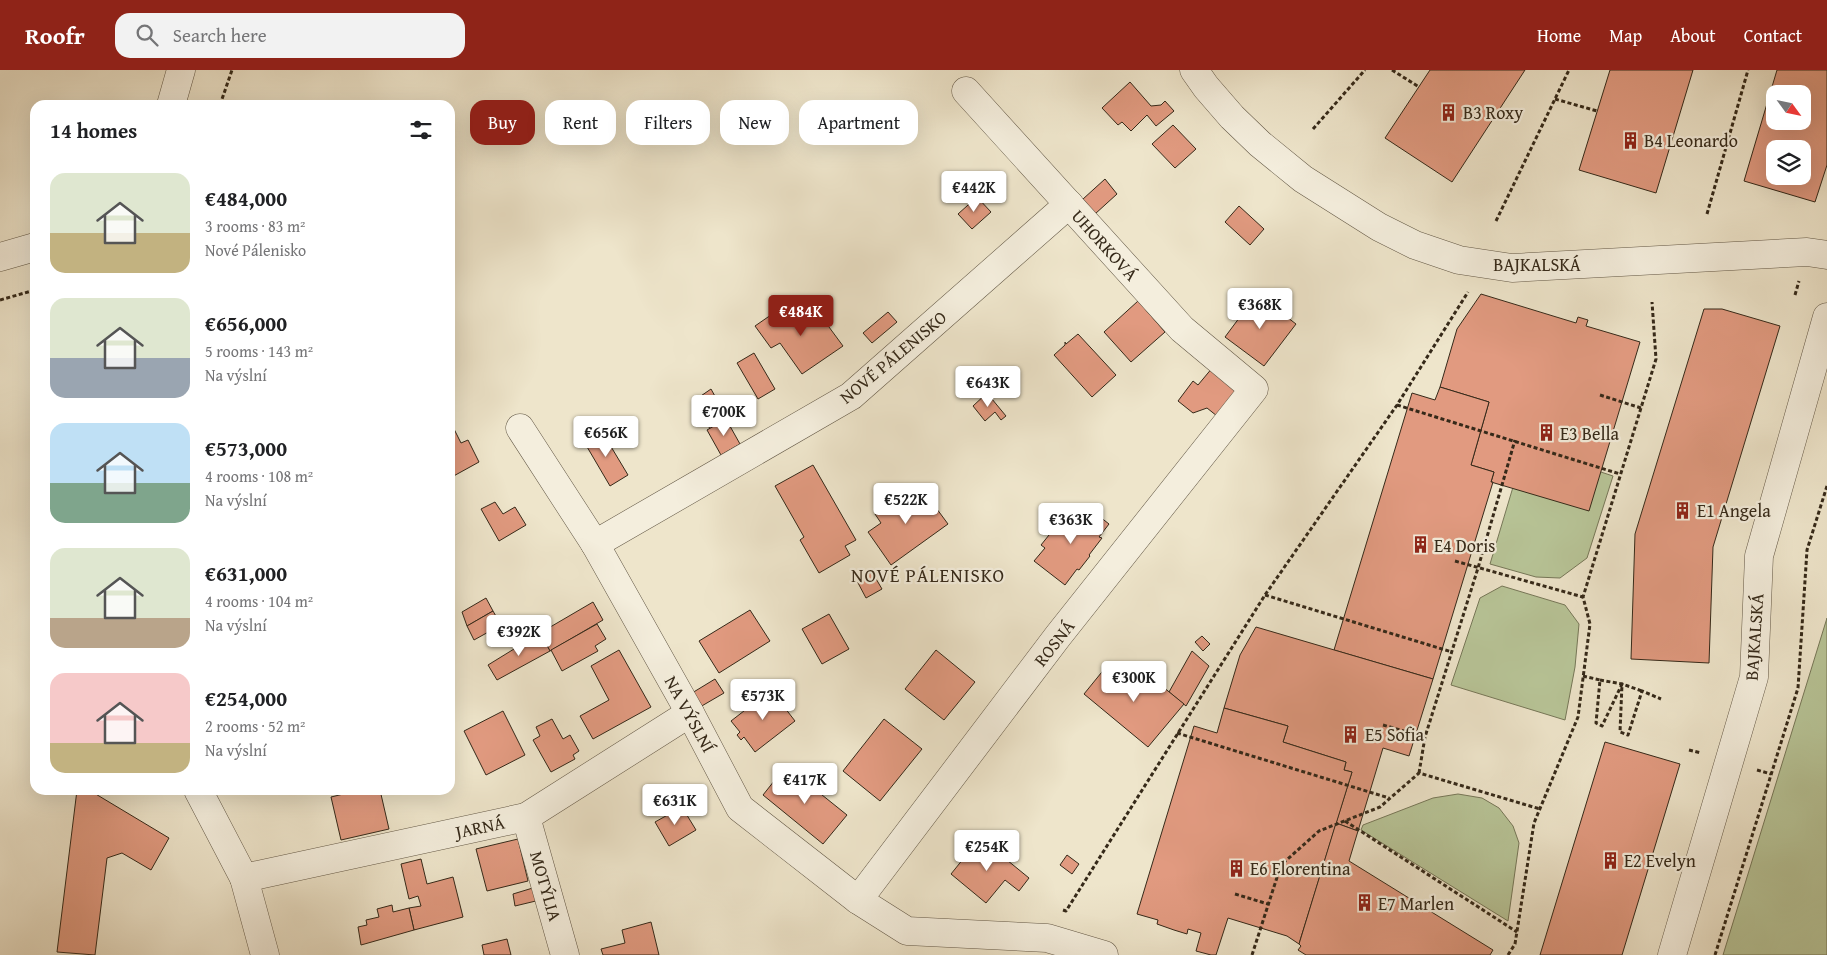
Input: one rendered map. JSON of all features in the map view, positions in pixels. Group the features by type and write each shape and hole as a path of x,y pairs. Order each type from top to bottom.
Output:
{"street":[{"path":"172,100 181,70"},
{"name":"BAJKALSKÁ","path":"1194,70 1232,117 1260,144 1303,179 1380,228 1415,245 1459,260 1512,268 1807,252 1827,255"},
{"name":"UHORKOVÁ","path":"966,91 1182,329 1254,389"},
{"name":"NOVÉ PÁLENISKO","path":"595,544 851,396 1069,204"},
{"path":"0,256 30,247"},
{"name":"BAJKALSKÁ","path":"1672,955 1754,677 1759,556 1827,317"},
{"name":"ROSNÁ","path":"858,900 1058,636 1254,389"},
{"name":"NA VÝSLNÍ","path":"520,428 595,544 690,713 740,808 858,900 907,931 1047,938 1104,955"},
{"name":"JARNÁ","path":"244,878 526,817 690,713"},
{"path":"201,795 244,878 265,955"},
{"name":"MOTÝLIA","path":"526,817 565,955"}],"path":[{"path":"222,100 232,70"},
{"path":"1312,129 1365,70"},
{"path":"1392,70 1419,87"},
{"path":"1496,221 1569,70"},
{"path":"1707,214 1748,70"},
{"path":"1555,99 1597,110"},
{"path":"1795,295 1801,276"},
{"path":"0,300 30,291"},
{"path":"1066,911 1176,732 1265,594 1397,405 1468,291"},
{"path":"1508,955 1515,944 1534,823 1578,718 1590,624 1583,596 1656,359 1652,302"},
{"path":"1600,395 1641,408"},
{"path":"1397,405 1620,474"},
{"path":"1252,955 1280,864 1319,831 1380,807 1419,773 1425,737 1478,568 1515,440"},
{"path":"1715,955 1798,688 1807,550 1827,486"},
{"path":"1454,561 1583,596"},
{"path":"1265,594 1452,652"},
{"path":"1583,676 1622,684 1661,699"},
{"path":"1600,680 1596,723 1602,726 1622,684"},
{"path":"1622,684 1620,732 1628,735 1642,691"},
{"path":"1382,725 1425,737"},
{"path":"1176,732 1390,798"},
{"path":"1419,773 1540,809"},
{"path":"1344,821 1517,932"},
{"path":"1235,894 1268,904"}],"green space":[{"path":"1525,447 1613,476 1587,558 1560,578 1536,577 1490,564"},
{"path":"1502,586 1565,605 1579,624 1575,667 1565,720 1451,685 1480,598"},
{"path":"1827,618 1827,955 1723,955"},
{"path":"1458,794 1482,798 1499,808 1513,826 1519,843 1508,921 1361,830 1363,825 1433,798"}],"building":[{"name":"B3 Roxy","path":"1430,70 1525,70 1452,182 1385,138"},
{"name":"B4 Leonardo","path":"1610,70 1693,70 1656,193 1579,170"},
{"path":"1777,70 1827,70 1827,165 1815,202 1744,181 1766,107 1766,130 1811,130 1811,85 1773,85"},
{"path":"1130,82 1151,106 1161,105 1165,101 1174,111 1156,126 1147,115 1131,131 1122,122 1118,125 1102,108"},
{"path":"1173,125 1196,149 1175,168 1152,144"},
{"path":"1105,179 1117,194 1095,214 1083,199"},
{"path":"977,197 991,212 972,229 958,214"},
{"path":"1239,206 1264,229 1250,245 1225,222"},
{"path":"1257,294 1296,324 1264,366 1225,337"},
{"name":"E3 Bella","path":"1481,294 1576,323 1578,317 1588,320 1586,326 1640,342 1589,511 1491,482 1494,472 1471,465 1489,402 1440,387 1457,329"},
{"path":"1138,301 1165,332 1131,362 1104,332"},
{"path":"812,304 843,346 802,374 780,343 771,348 755,326 781,308 790,319"},
{"name":"E1 Angela","path":"1704,309 1722,309 1780,326 1713,547 1709,663 1631,659 1635,534"},
{"path":"888,312 897,322 872,343 863,333"},
{"path":"1078,334 1116,375 1092,397 1054,355 1065,345 1065,342 1066,344"},
{"path":"754,353 775,389 758,399 737,363"},
{"path":"1213,367 1242,392 1217,416 1207,408 1193,413 1178,401 1193,381 1198,385"},
{"name":"E4 Doris","path":"1440,387 1489,402 1471,465 1494,472 1491,482 1493,482 1433,679 1334,650 1412,393 1435,400"},
{"path":"711,389 727,418 710,429 695,400"},
{"path":"987,393 1006,416 1001,420 995,412 985,421 973,406"},
{"path":"726,419 740,444 721,455 707,430"},
{"path":"601,430 628,475 610,486 583,440"},
{"path":"455,431 461,443 468,440 479,462 455,475"},
{"path":"813,465 856,540 845,546 850,555 819,573 800,540 804,537 775,486"},
{"path":"913,487 926,505 931,501 948,524 891,565 868,532 881,523 875,514"},
{"path":"495,502 503,514 515,507 526,525 499,541 481,509"},
{"path":"1085,505 1109,524 1099,537 1102,538 1090,556 1065,585 1034,561 1045,548 1041,545 1057,525 1061,528 1069,517 1072,515 1075,518"},
{"path":"872,572 882,589 866,598 857,581"},
{"path":"486,598 493,611 467,626 462,612"},
{"path":"593,602 603,620 550,651 540,633"},
{"path":"750,610 770,641 719,673 699,641"},
{"path":"493,611 501,625 474,640 467,626"},
{"path":"829,614 849,649 822,664 802,629"},
{"path":"597,624 606,639 595,646 598,651 562,671 551,650"},
{"name":"E5 Sofia","path":"1256,627 1433,679 1409,756 1383,748 1358,831 1336,823 1352,772 1344,770 1346,762 1283,742 1288,726 1224,708 1240,655"},
{"path":"540,633 550,651 497,680 488,665"},
{"path":"1202,636 1210,644 1203,651 1195,642"},
{"path":"619,650 651,707 593,739 580,716 609,700 591,666"},
{"path":"936,650 975,682 944,720 905,689"},
{"path":"1192,651 1209,666 1186,706 1169,692"},
{"path":"1110,662 1143,689 1152,678 1184,704 1148,747 1084,694"},
{"path":"715,679 724,693 700,707 692,693"},
{"path":"771,690 795,721 755,752 744,737 741,740 737,735 740,732 731,721"},
{"name":"E6 Florentina","path":"1224,708 1288,726 1283,742 1346,762 1344,770 1352,772 1299,944 1287,936 1228,918 1216,955 1211,955 1196,951 1201,933 1188,929 1187,934 1157,924 1158,920 1137,914 1194,726 1217,733"},
{"path":"503,711 525,755 486,775 464,731"},
{"path":"552,719 563,739 570,735 579,751 573,755 575,759 551,772 533,740 540,736 536,727"},
{"path":"884,719 922,749 880,801 843,771"},
{"name":"E2 Evelyn","path":"1605,742 1680,764 1622,955 1540,955"},
{"path":"786,766 847,815 823,844 763,795"},
{"path":"76,795 97,795 169,838 151,870 122,853 107,858 95,955 57,952"},
{"path":"339,795 381,795 389,829 341,840 331,797"},
{"path":"682,807 696,830 669,846 655,822"},
{"name":"E7 Marlen","path":"1336,823 1358,831 1349,861 1493,950 1490,955 1306,955 1298,950 1301,946 1299,944"},
{"path":"980,838 1029,878 1019,891 1005,880 986,903 951,874"},
{"path":"518,839 528,881 487,891 476,849"},
{"path":"1067,855 1079,864 1072,874 1060,865"},
{"path":"421,859 427,884 453,877 463,917 414,930 409,908 421,906 418,896 409,899 401,864"},
{"path":"536,887 540,900 515,906 513,894"},
{"path":"392,905 393,912 409,908 414,930 361,945 358,927 367,925 366,920 379,917 377,909"},
{"path":"651,922 659,955 603,955 601,949 625,943 622,930"},
{"path":"507,939 511,955 484,955 482,945"}],"place":[{"name":"B3 Roxy","path":"1449,112"},
{"name":"B4 Leonardo","path":"1630,140"},
{"name":"E3 Bella","path":"1546,433"},
{"name":"E1 Angela","path":"1683,510"},
{"name":"E4 Doris","path":"1420,545"},
{"name":"E5 Sofia","path":"1351,734"},
{"name":"E2 Evelyn","path":"1610,860"},
{"name":"E6 Florentina","path":"1236,868"},
{"name":"E7 Marlen","path":"1364,903"}],"district":[{"name":"NOVÉ PÁLENISKO","path":"928,575"}]}
